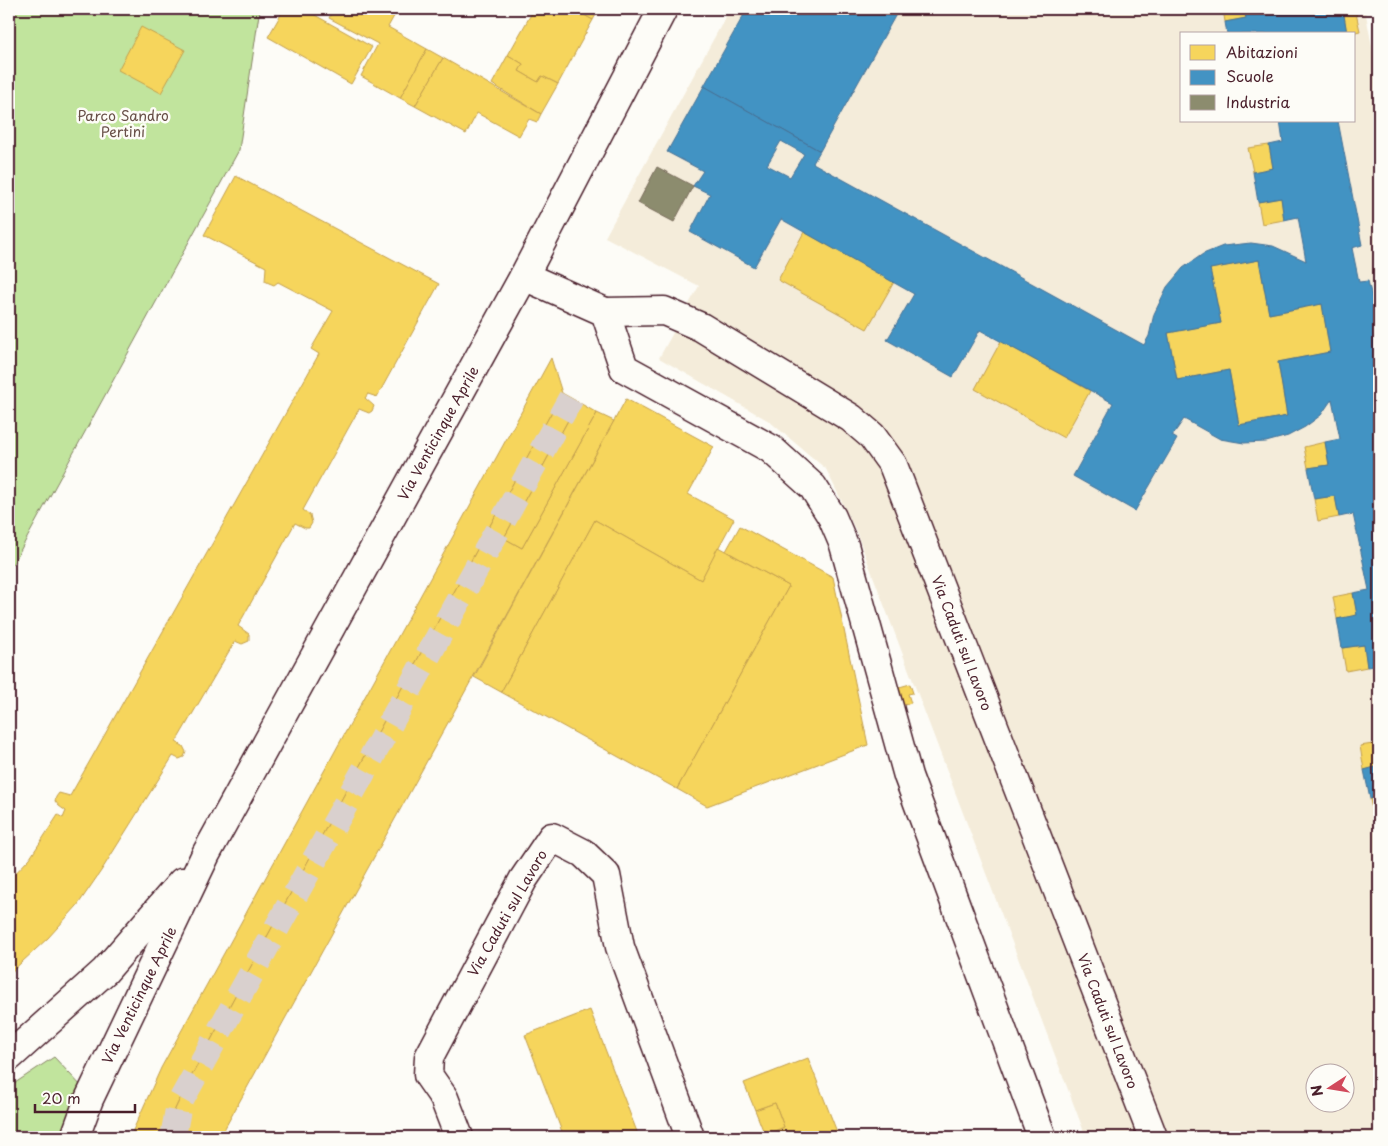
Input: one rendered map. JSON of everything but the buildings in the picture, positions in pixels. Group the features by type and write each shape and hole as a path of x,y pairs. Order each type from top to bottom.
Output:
{"street":[{"name":"Via Venticinque Aprile","path":"75,1137 89,1099 206,854 524,276 663,9"},
{"name":"Via Caduti sul Lavoro","path":"524,276 606,312 664,311 701,327 851,418 872,436 894,465 1153,1137"},
{"path":"606,312 624,368 771,449 814,487 832,517 844,545 908,776 1042,1137"},
{"name":"Via Caduti sul Lavoro","path":"458,1137 444,1098 428,1075 429,1057 519,889 552,836 583,852 606,875 620,947 690,1137"},
{"name":"Via Venticinque Aprile","path":"9,1057 105,970 206,854"}],"shaded area":[{"path":"730,9 1365,9 1379,85 1379,1137 1086,1137 856,531 826,469 769,421 659,358 699,286 605,237"}],"green space":[{"name":"Parco Sandro Pertini","path":"9,9 263,9 259,14 239,150 9,571"},
{"path":"54,1057 83,1088 61,1137 9,1137 9,1087"}],"tunnel":[{"path":"173,1137 179,1104 571,398"}]}
